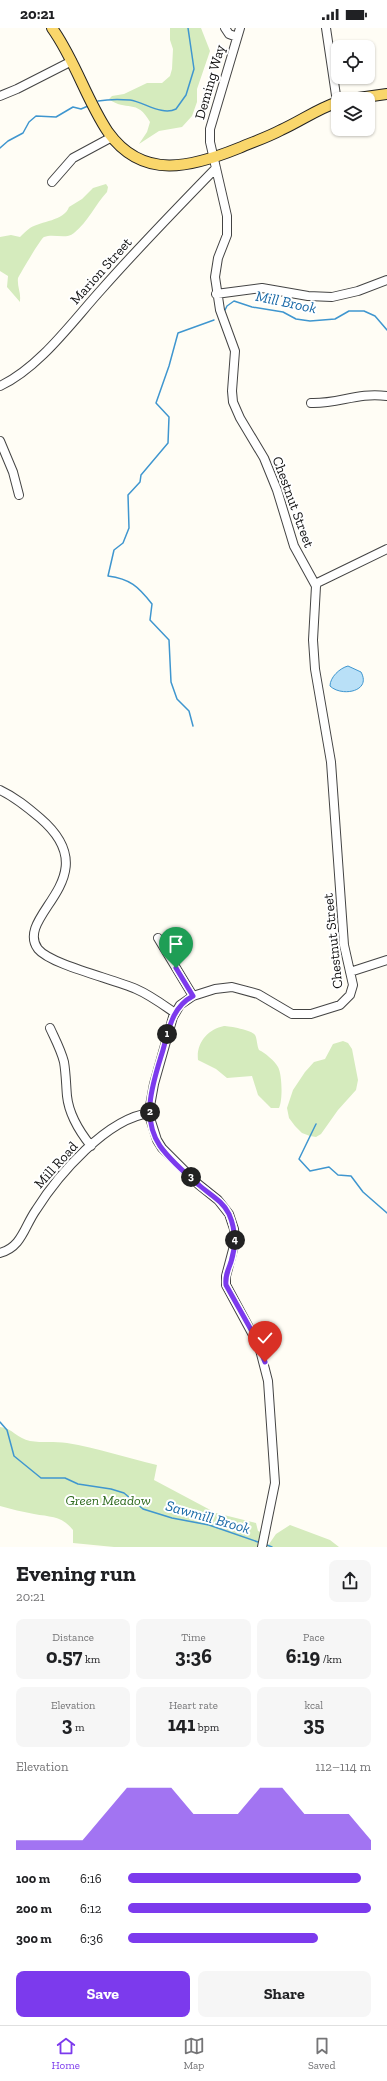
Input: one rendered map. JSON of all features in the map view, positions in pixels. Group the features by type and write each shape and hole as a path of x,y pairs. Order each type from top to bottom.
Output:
{"main road":[{"path":"52,28 72,61 96,111 112,137 132,155 157,165 181,166 215,163 313,112 331,105"},
{"path":"375,96 387,94"}],"street":[{"name":"Deming Way","path":"225,28 229,34 237,37"},
{"name":"Deming Way","path":"215,163 210,142 211,123 240,28"},
{"path":"326,28 336,92"},
{"path":"0,96 10,93 72,61"},
{"path":"52,182 73,158 112,137"},
{"name":"Chestnut Street","path":"215,163 225,200 228,227 215,267 216,294 235,353 232,391 233,402 240,418 267,463 294,546 315,584 313,653 317,687 332,776 344,945 352,988 346,1001 336,1007 311,1014 292,1014 258,994 236,987 215,988 193,996 180,1005 175,1013 155,1077 150,1113 153,1128 160,1147 224,1207 234,1229 234,1247 226,1276 226,1285 254,1335 264,1357 268,1381 275,1487 262,1547"},
{"name":"Marion Street","path":"0,386 12,380 42,354 175,210 215,163"},
{"path":"216,294 262,288 308,296 332,297 358,291 387,280"},
{"path":"311,403 326,403 360,395 387,396"},
{"path":"0,440 13,472 19,495"},
{"path":"315,584 387,549"},
{"path":"0,790 21,802 51,827 64,850 65,867 62,884 35,929 34,941 40,950 56,961 137,989 175,1013"},
{"path":"158,938 193,996"},
{"path":"350,972 387,960"},
{"path":"50,1028 64,1062 67,1095 71,1114 82,1135 91,1146"},
{"name":"Mill Road","path":"0,1253 16,1244 43,1200 91,1146 118,1124 135,1116 150,1113"}],"green space":[{"path":"170,28 201,28 210,51 197,89 197,102 192,116 182,127 159,131 139,144 147,132 150,122 140,110 115,103 109,99 112,96 124,94 147,83 162,83 170,76 172,69 173,49 170,40"},
{"path":"106,184 108,187 107,192 79,229 71,235 48,236 42,239 18,278 20,302 7,287 8,276 0,271 0,237 11,235 20,237 30,228 62,215 69,207 82,199 93,188"},
{"path":"224,1026 250,1031 253,1033 256,1036 259,1050 270,1057 277,1065 282,1087 279,1108 271,1108 258,1095 252,1076 227,1078 216,1069 198,1060 199,1048 204,1038 213,1030"},
{"path":"343,1041 348,1043 352,1049 358,1080 356,1090 338,1110 321,1134 316,1137 302,1133 289,1118 287,1108 293,1090 314,1062 325,1059 333,1044"},
{"name":"Green Meadow","path":"0,1427 8,1429 30,1441 62,1442 78,1445 157,1465 154,1480 216,1513 256,1523 258,1531 261,1532 258,1547 114,1547 73,1543 73,1530 65,1522 51,1517 0,1506"},
{"path":"290,1525 330,1540 339,1547 267,1547 276,1534"}],"water":[{"path":"348,666 361,672 363,679 359,688 348,692 335,689 330,686 330,683 336,673"}],"waterway":[{"name":"Mill Brook","path":"98,101 114,99 130,100 159,110 171,111 176,109 186,95 194,69 188,28"},
{"name":"Mill Brook","path":"0,148 8,141 23,133 29,122 36,116 56,117 73,107 81,109 88,106"},
{"name":"Mill Brook","path":"224,312 227,306 234,301 252,307 283,312 296,319 310,321 335,319 349,311 364,311 375,316 387,330"},
{"name":"Mill Brook","path":"193,726 189,711 177,699 171,682 169,640 150,620 152,604 133,584 116,577 108,576 114,550 123,543 129,528 128,495 140,482 141,475 168,443 169,417 156,403 169,366 178,333 214,320"},
{"path":"316,1124 299,1159 310,1171 329,1167 338,1175 351,1176 363,1192 387,1213"},
{"name":"Sawmill Brook","path":"0,1422 7,1430 14,1456 41,1478 65,1478 78,1484 111,1489 124,1493 143,1509 172,1518 209,1525 258,1542"},
{"name":"Sawmill Brook","path":"267,1545 272,1547"}],"route":[{"path":"176,968 193,996 180,1005 173,1017 166,1040 150,1101 150,1113 153,1128 159,1145 165,1152 198,1184 221,1203 228,1214 234,1229 235,1242 234,1251 226,1276 226,1285 260,1346 265,1362"}]}
